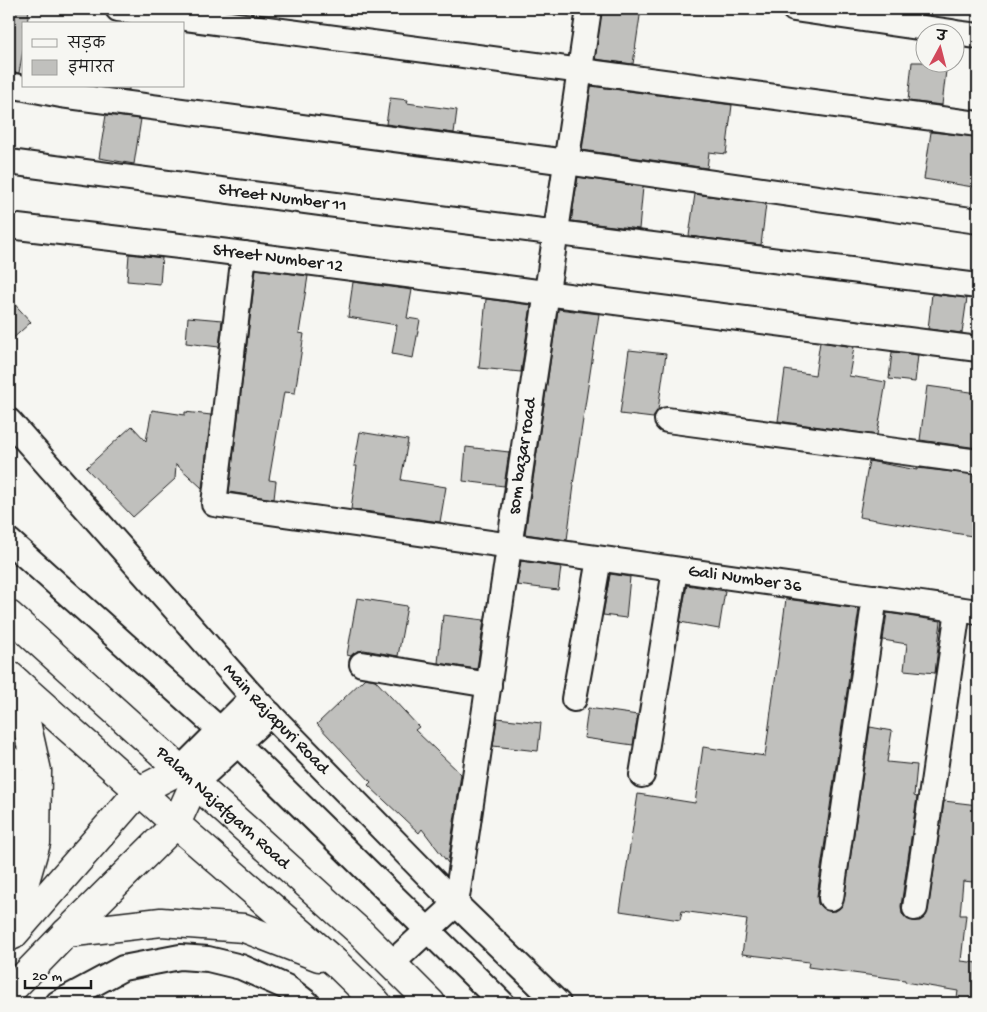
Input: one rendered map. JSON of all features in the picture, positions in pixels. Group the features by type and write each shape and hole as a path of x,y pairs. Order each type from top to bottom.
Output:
{"main road":[{"name":"Palam Najafgarh Road","path":"9,615 362,934 432,1003"},
{"path":"13,679 337,964 377,1003"},
{"path":"9,939 36,842 37,771 13,679"},
{"path":"9,939 139,791 187,777 176,824 9,992"},
{"path":"66,933 161,922 244,928 337,964"}],"street":[{"path":"118,9 978,124"},
{"name":"som bazar road","path":"456,904 589,9"},
{"path":"794,9 914,27"},
{"path":"964,34 978,36"},
{"path":"9,85 22,88"},
{"path":"25,88 61,95 567,162 978,221"},
{"name":"Street Number 11","path":"9,162 978,286"},
{"name":"Street Number 12","path":"9,226 244,254 978,348"},
{"name":"Gali Number 36","path":"244,254 214,504 968,611"},
{"path":"667,420 978,462"},
{"name":"Main Rajapuri Road","path":"9,421 253,697 456,904 558,1003"},
{"path":"9,541 229,737 502,1003"},
{"path":"574,699 599,558"},
{"path":"642,775 675,570"},
{"path":"831,898 875,597"},
{"path":"915,908 968,611"},
{"path":"362,664 489,685"},
{"path":"229,737 253,697"},
{"path":"187,777 229,737 270,714"},
{"path":"9,758 13,796 13,828 9,855"},
{"path":"391,964 456,904"},
{"path":"58,1003 123,968 180,957 208,959 241,966 286,987 307,1003"}],"building":[{"path":"9,9 29,9 27,22 22,22 22,56 19,73 9,72"},
{"path":"602,9 641,9 633,64 595,59"},
{"path":"912,62 914,62 914,72 946,72 942,105 908,101"},
{"path":"591,86 732,105 726,154 709,152 707,168 582,150"},
{"path":"111,88 129,88 129,90"},
{"path":"390,98 408,100 407,103 457,110 454,133 386,124"},
{"path":"106,115 141,119 134,164 99,158"},
{"path":"931,132 978,137 978,157 973,187 924,179"},
{"path":"578,177 643,187 639,229 571,221"},
{"path":"695,194 766,204 761,245 689,236"},
{"path":"129,254 162,258 160,284 127,281"},
{"path":"256,269 308,276 299,333 304,334 295,393 284,392 269,480 276,481 274,499 229,492"},
{"path":"353,282 412,290 407,318 420,320 413,358 392,354 397,325 348,317"},
{"path":"932,294 967,298 962,333 928,329"},
{"path":"9,298 31,322 9,342"},
{"path":"486,299 531,305 521,372 479,368"},
{"path":"558,309 599,314 573,485 567,540 525,534"},
{"path":"188,317 222,320 219,347 186,343"},
{"path":"820,342 854,347 849,376 886,382 877,435 778,421 785,370 815,375"},
{"path":"629,350 666,354 658,410 653,418 620,414"},
{"path":"892,352 918,355 915,382 889,379"},
{"path":"927,386 978,393 978,448 920,440"},
{"path":"152,410 185,415 185,412 211,415 202,488 176,464 175,479 133,517 86,468 132,426 146,441"},
{"path":"360,432 408,440 401,480 446,487 440,522 351,509 357,466 354,466"},
{"path":"466,447 509,452 504,486 463,481"},
{"path":"869,461 917,470 917,468 978,475 978,537 859,517"},
{"path":"521,561 561,567 558,590 517,585"},
{"path":"610,574 630,577 626,618 603,615"},
{"path":"687,585 725,591 719,629 680,622"},
{"path":"357,598 407,606 398,656 364,650 357,651 351,656 347,655"},
{"path":"786,599 859,609 817,896 818,904 829,911 836,911 841,907 844,900 870,727 892,731 887,762 917,765 914,796 917,797 901,906 902,914 907,919 920,921 925,917 928,910 944,801 978,805 978,845 973,882 963,881 960,915 966,915 961,961 978,963 978,1003 956,1003 958,991 905,982 905,980 808,967 809,962 742,954 747,920 682,911 680,920 620,911 638,794 695,803 703,747 765,756"},
{"path":"887,613 941,621 935,673 904,670 907,644 883,640"},
{"path":"443,615 484,620 477,669 438,663"},
{"path":"365,678 375,680 419,727 415,730 461,774 448,863 422,829 419,833 368,785 371,782 317,724"},
{"path":"588,708 638,715 633,745 584,738"},
{"path":"497,718 541,723 538,751 493,746"}]}
